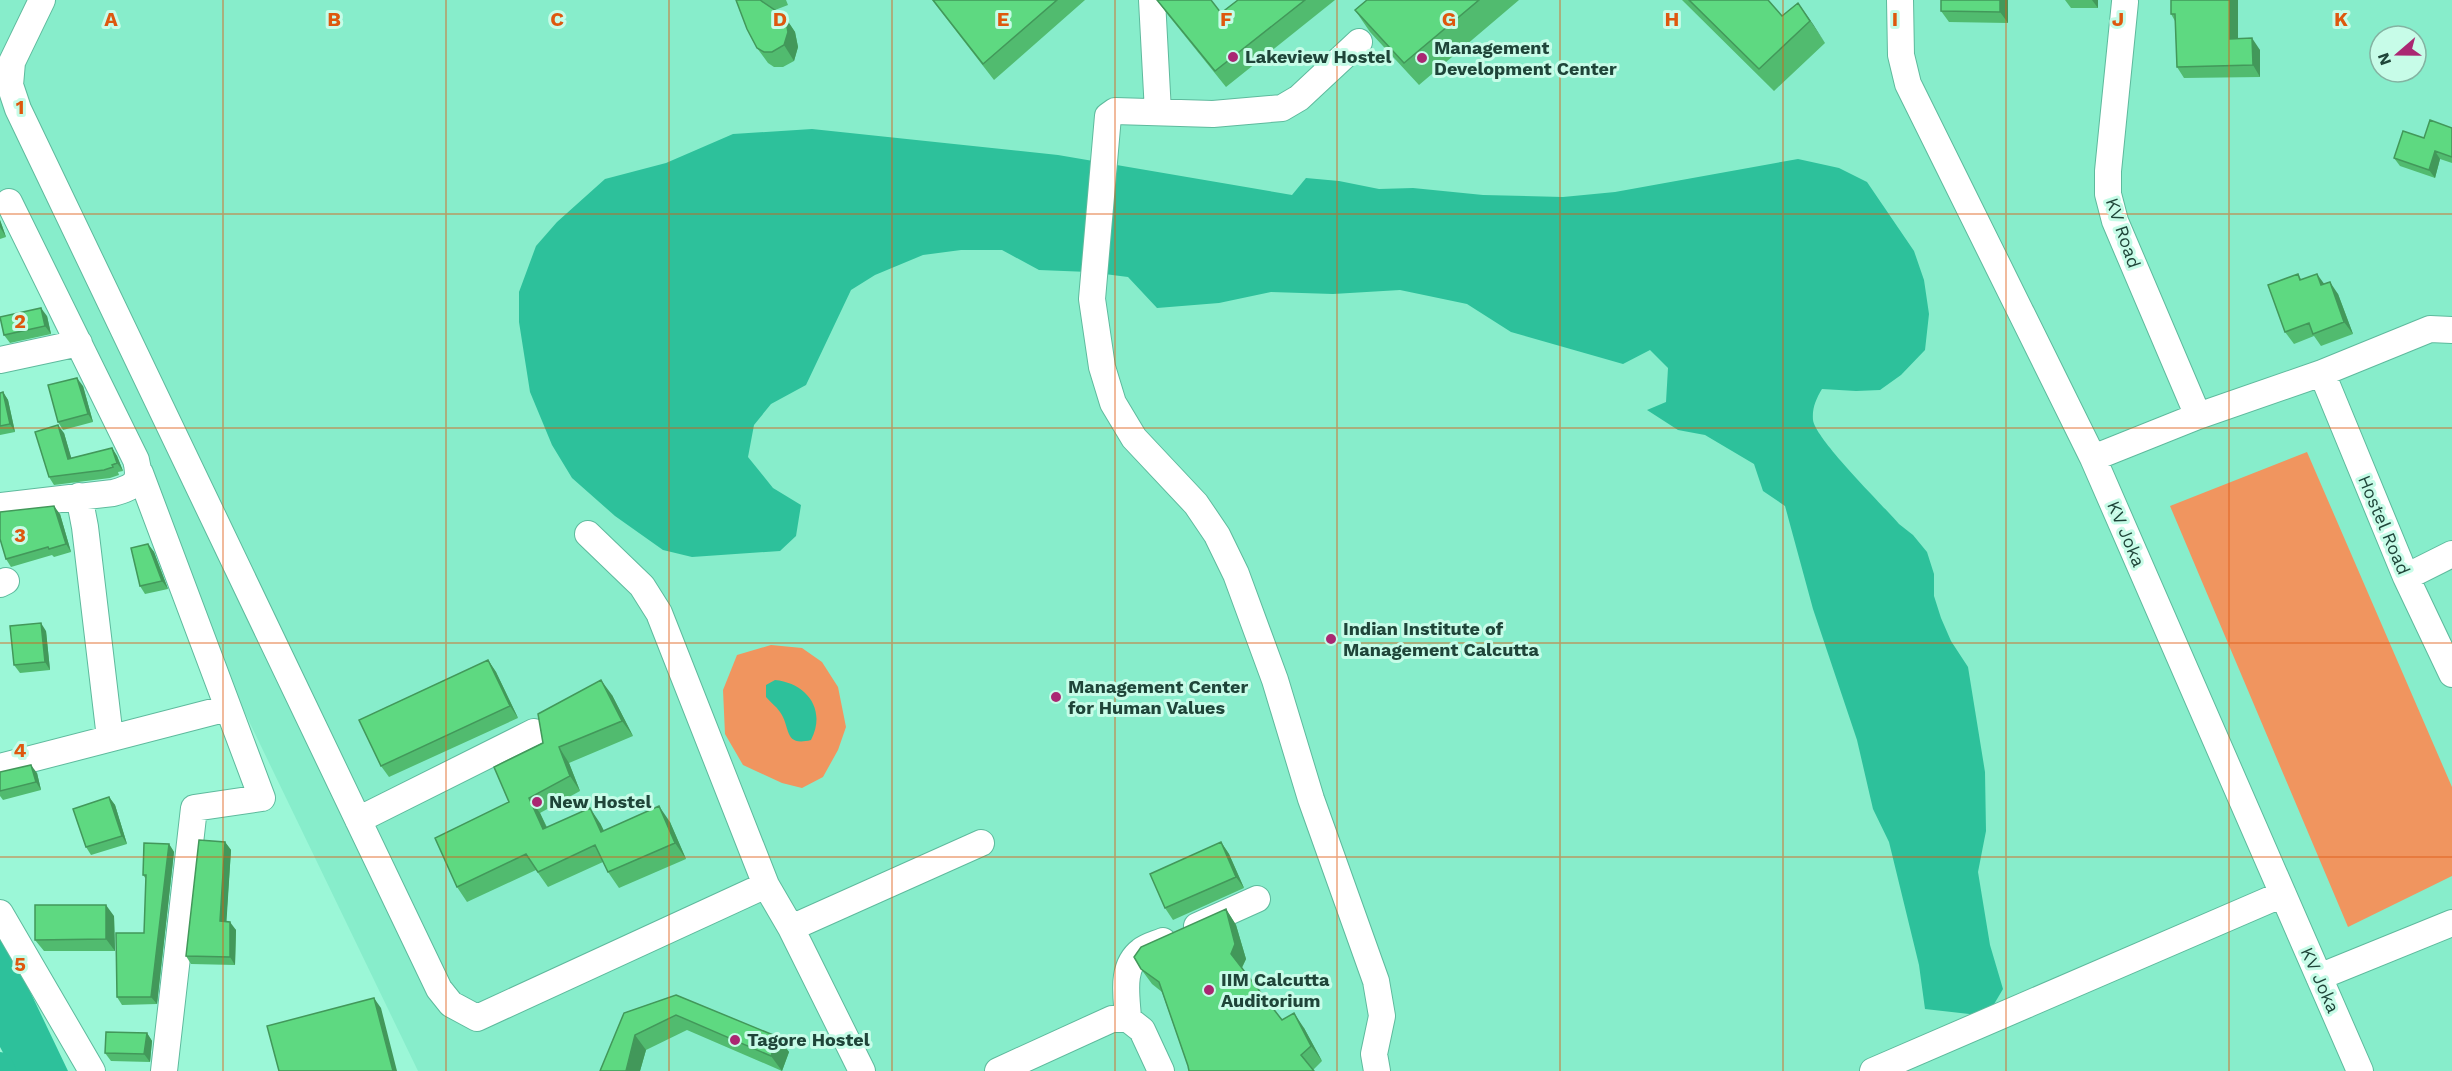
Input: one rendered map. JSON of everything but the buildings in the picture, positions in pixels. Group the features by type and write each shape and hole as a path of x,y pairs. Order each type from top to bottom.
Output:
{"street":[{"path":"42,0 12,62 10,85 18,109 439,989 452,1004 477,1018 766,885"},
{"path":"1152,0 1158,112"},
{"name":"KV Road","path":"2125,2 2108,171 2108,194 2115,221 2198,416"},
{"name":"KV Joka","path":"1897,3 1901,55 1908,84 2093,458 2360,1071"},
{"path":"1359,42 1299,98 1282,108 1214,114 1114,111 1108,116 1092,299 1102,367 1113,403 1134,438 1196,504 1216,535 1236,574 1275,680 1311,799 1376,981 1382,1016 1374,1054 1377,1071"},
{"path":"9,202 136,460 262,798 194,808 164,1071"},
{"path":"2093,458 2198,416 2322,373 2430,328 2452,330"},
{"path":"0,360 79,344"},
{"name":"Hostel Road","path":"2322,373 2406,577 2452,674"},
{"path":"0,506 113,493 129,488 137,481 140,473"},
{"path":"80,496 86,527 110,738"},
{"path":"588,534 642,586 659,613 766,885 791,928 862,1071"},
{"path":"2406,577 2452,554"},
{"path":"0,767 228,708"},
{"path":"358,820 534,732"},
{"path":"791,928 981,843"},
{"path":"1873,1071 2283,894"},
{"path":"1128,1019 1126,978 1131,961 1142,950 1257,899"},
{"path":"0,913 92,1071"},
{"path":"2319,977 2452,923"},
{"path":"998,1071 1112,1019 1128,1019 1142,1030 1161,1071"}],"shaded area":[{"name":"Indian Institute of Management Calcutta","path":"0,0 2452,0 2452,1071 418,1071 0,206"},
{"path":"812,129 1058,155 1292,195 1306,178 1339,181 1379,189 1413,188 1483,195 1563,197 1615,192 1798,159 1839,168 1867,182 1914,251 1924,280 1929,314 1925,350 1901,375 1880,390 1822,389 1815,404 1813,420 1825,442 1837,456 1927,552 1934,574 1934,596 1941,618 1951,641 1968,667 1985,772 1986,831 1978,872 1990,945 2003,989 1987,1016 1925,1009 1919,965 1889,842 1873,809 1857,740 1813,609 1785,506 1763,491 1754,464 1705,435 1678,430 1647,410 1666,402 1668,368 1650,350 1623,364 1511,332 1467,304 1400,290 1333,294 1271,292 1219,303 1157,308 1128,277 1089,272 1039,270 1002,250 961,250 923,255 875,275 851,290 806,385 771,404 754,425 748,457 773,488 801,505 796,536 780,551 692,557 663,550 615,516 572,478 552,445 530,392 519,322 519,292 536,246 557,222 605,179 666,163 733,134"},
{"path":"2307,452 2452,787 2452,876 2348,927 2170,506"},
{"path":"771,645 802,648 822,662 838,687 846,727 838,750 823,777 802,788 782,783 743,765 725,734 723,690 737,655"},
{"path":"775,680 796,686 811,700 816,718 811,740 796,741 792,738 780,712 766,697 766,685"},
{"path":"0,931 68,1071 13,1071 0,1047"}],"waterway":[{"path":"0,1064 4,1071"}],"place":[{"name":"Lakeview Hostel","path":"1233,57"},
{"name":"Management Development Center","path":"1422,58"},
{"name":"Indian Institute of Management Calcutta","path":"1331,639"},
{"name":"Management Center for Human Values","path":"1056,697"},
{"name":"New Hostel","path":"537,802"},
{"name":"IIM Calcutta Auditorium","path":"1209,990"},
{"name":"Tagore Hostel","path":"735,1040"}]}
